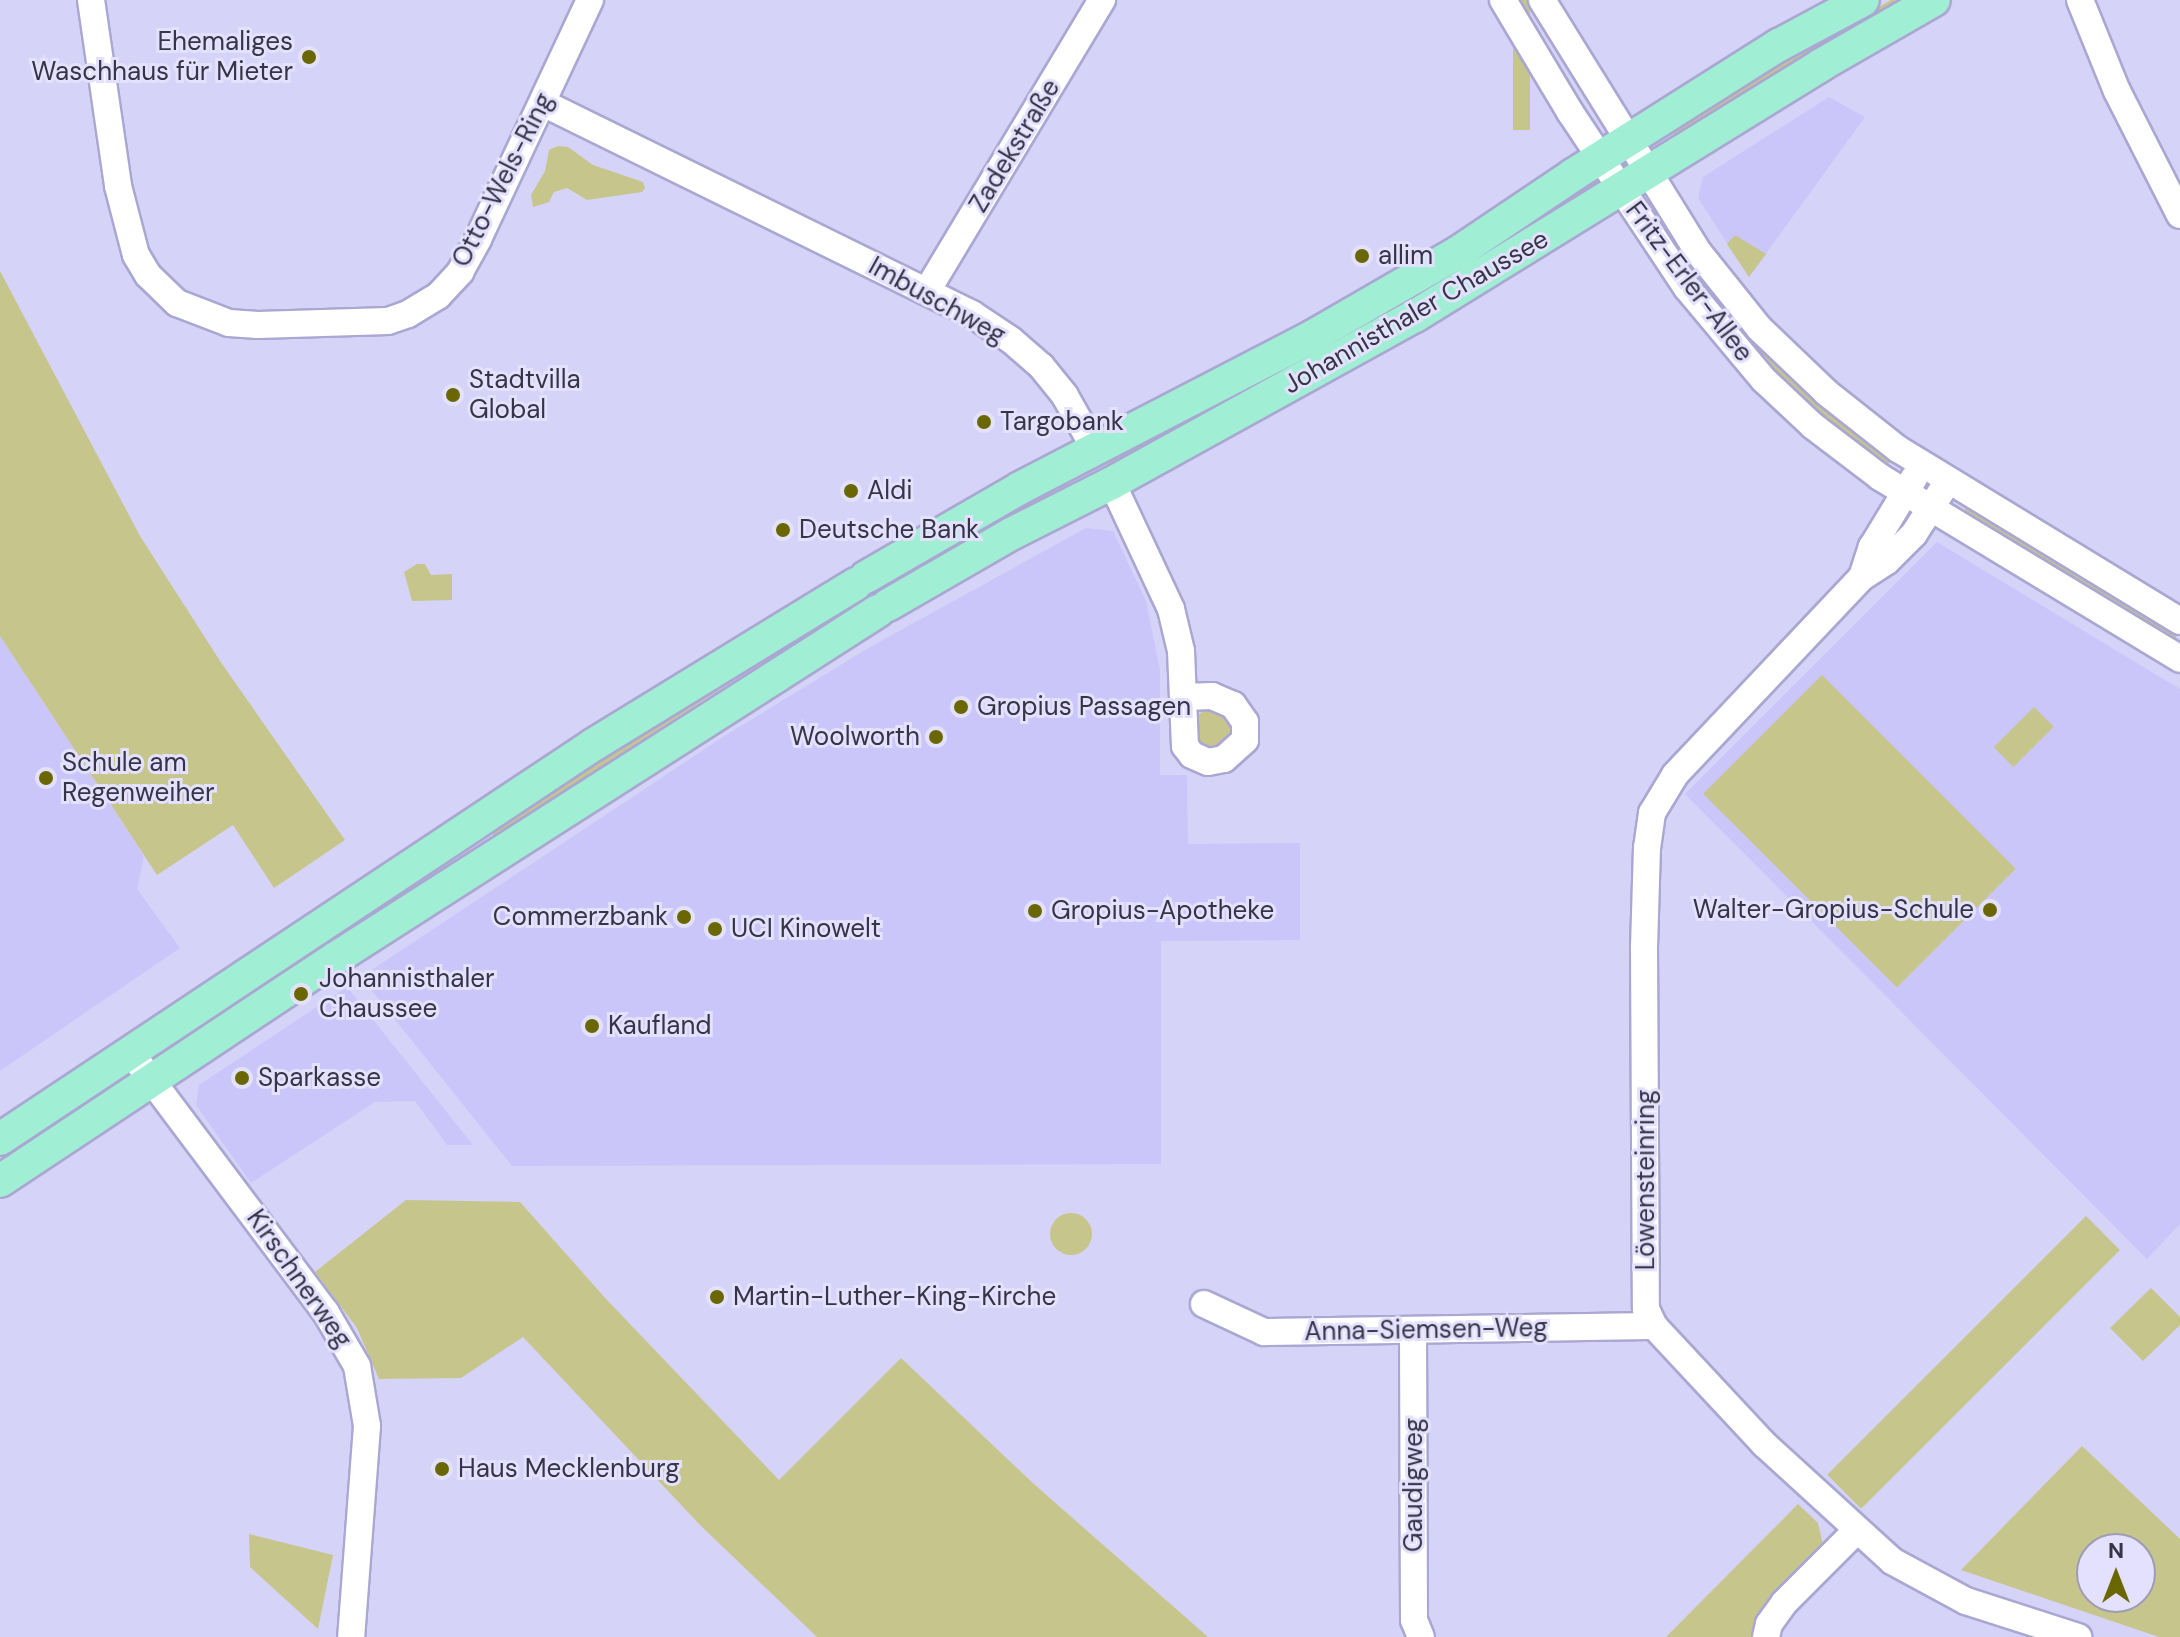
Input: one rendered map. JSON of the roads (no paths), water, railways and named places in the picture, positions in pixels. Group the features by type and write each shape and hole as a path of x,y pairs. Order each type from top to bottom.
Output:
{"main road":[{"name":"Johannisthaler Chaussee","path":"0,1139 593,745 861,580 1095,449 1313,336 1457,253 1779,45 1863,0"},
{"name":"Johannisthaler Chaussee","path":"0,1181 561,812 883,608 1011,534 1112,483 1402,324 1650,174 1821,65 1934,0"},
{"name":"Imbuschweg","path":"1095,449 1112,483"}],"street":[{"name":"Otto-Wels-Ring","path":"91,0 118,186 136,255 148,275 177,303 229,323 388,321 408,314 438,296 466,261 590,0"},
{"name":"Zadekstraße","path":"927,291 1102,0"},
{"name":"Fritz-Erler-Allee","path":"1503,0 1600,158 1700,305 1764,380 1838,446 1904,493 2180,659"},
{"name":"Fritz-Erler-Allee","path":"1542,0 1714,274 1759,328 1852,415 1923,465 2180,621"},
{"path":"2080,0 2117,91 2180,215"},
{"name":"Imbuschweg","path":"543,103 927,291 1011,340 1041,366 1065,396 1095,449"},
{"name":"Löwensteinring","path":"1862,577 1872,547 1923,465"},
{"name":"Löwensteinring","path":"1654,1326 1646,1309 1644,985 1646,855 1652,813 1675,775 1862,577 1887,561 1914,534 1948,481"},
{"name":"Imbuschweg","path":"1112,483 1171,609 1181,651 1185,746 1192,755 1208,762 1224,759 1245,740 1242,714 1225,700 1212,696 1184,697"},
{"name":"Kirschnerweg","path":"131,1053 325,1311 357,1366 367,1426 351,1637"},
{"name":"Anna-Siemsen-Weg","path":"1204,1304 1264,1332 1654,1326"},
{"path":"1654,1326 1764,1444 1892,1561 1927,1583 1966,1601 2078,1637"},
{"name":"Gaudigweg","path":"1413,1331 1414,1620 1421,1637"},
{"path":"1766,1637 1769,1624 1784,1603 1857,1530"}],"place":[{"name":"Ehemaliges Waschhaus für Mieter","path":"309,57"},
{"name":"allim","path":"1362,256"},
{"name":"Stadtvilla Global","path":"453,395"},
{"name":"Targobank","path":"984,422"},
{"name":"Aldi","path":"851,491"},
{"name":"Deutsche Bank","path":"783,530"},
{"name":"Gropius Passagen","path":"961,707"},
{"name":"Woolworth","path":"936,737"},
{"name":"Schule am Regenweiher","path":"46,778"},
{"name":"Walter-Gropius-Schule","path":"1990,910"},
{"name":"Gropius-Apotheke","path":"1035,911"},
{"name":"Commerzbank","path":"684,917"},
{"name":"UCI Kinowelt","path":"715,929"},
{"name":"Johannisthaler Chaussee","path":"301,994"},
{"name":"Kaufland","path":"592,1026"},
{"name":"Sparkasse","path":"242,1078"},
{"name":"Martin-Luther-King-Kirche","path":"717,1297"},
{"name":"Haus Mecklenburg","path":"442,1469"}]}
